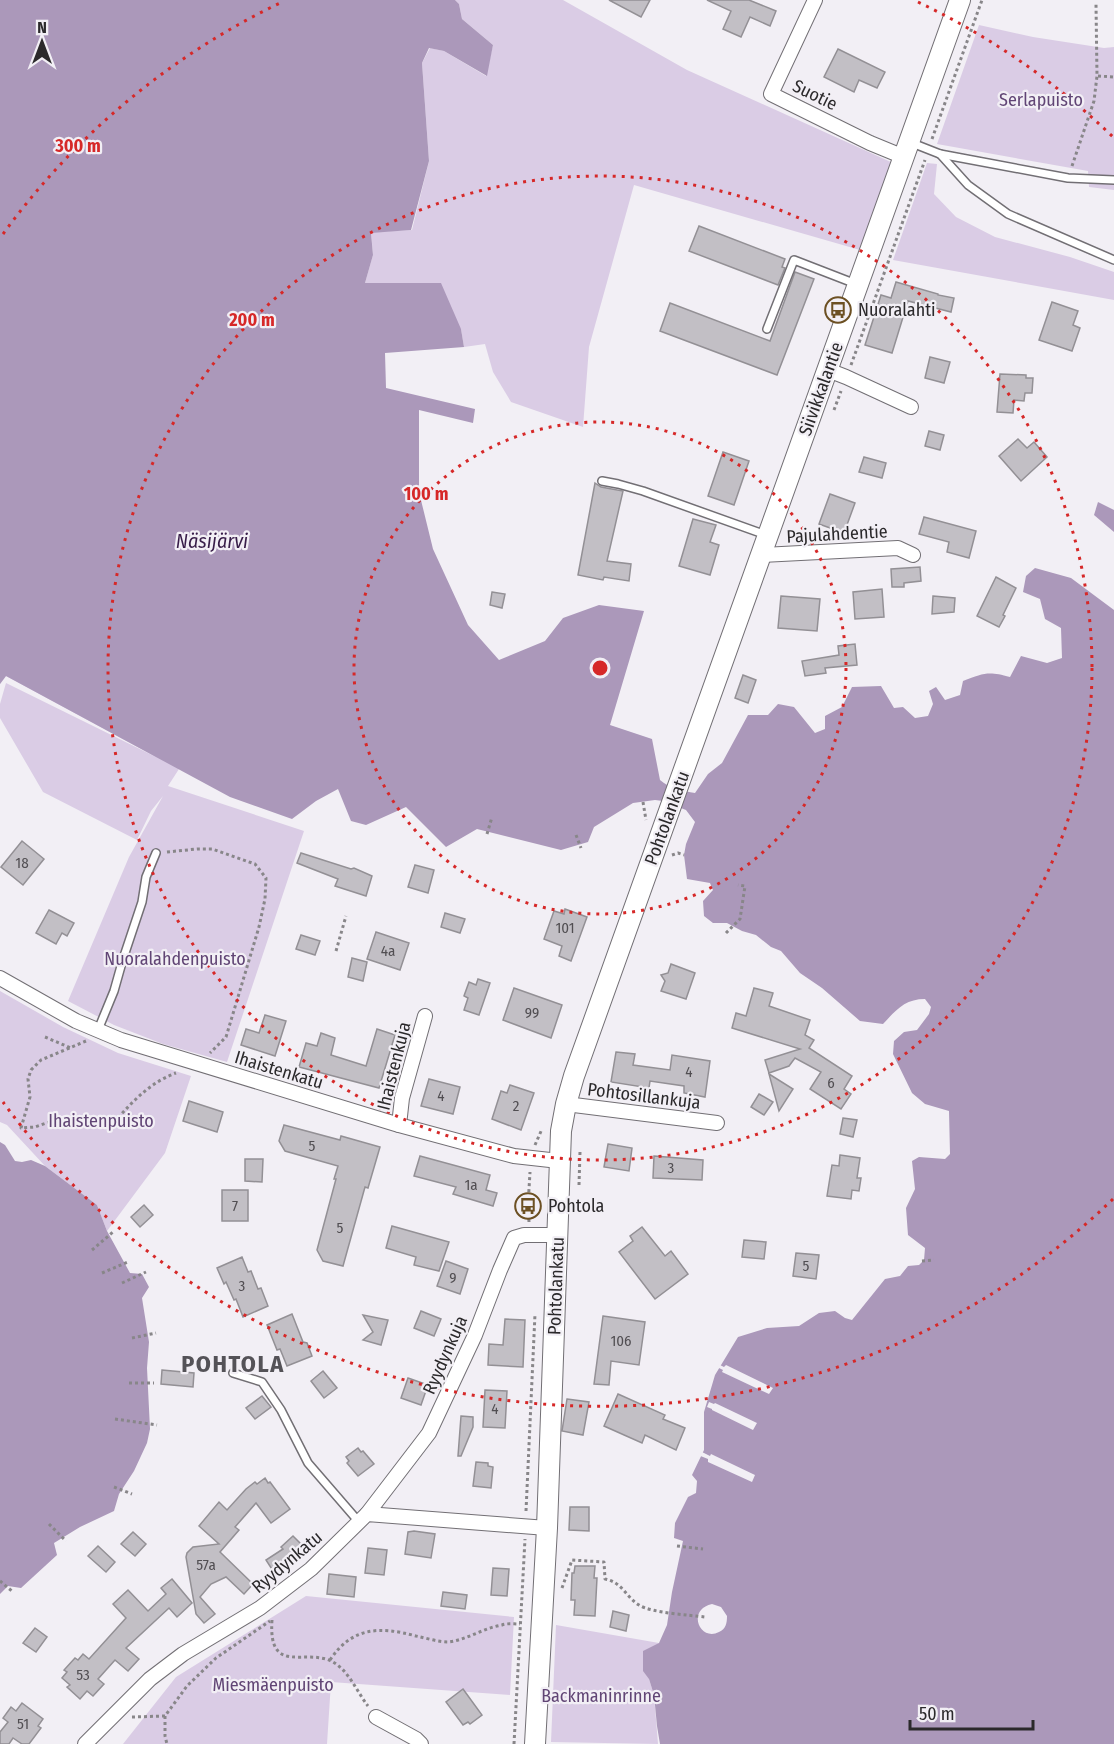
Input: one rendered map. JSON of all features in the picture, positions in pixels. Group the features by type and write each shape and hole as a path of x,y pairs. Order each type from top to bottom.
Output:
{"main road":[{"name":"Siivikkalantie","path":"694,743 768,536 837,373 859,285 960,0"},
{"name":"Pohtolankatu","path":"535,1744 547,1528 561,1131 574,1076 694,743"}],"street":[{"name":"Suotie","path":"815,0 771,94 870,143 907,149"},
{"path":"837,373 910,407"},
{"name":"Pajulahdentie","path":"761,555 898,548 913,555"},
{"name":"Ihaistenkatu","path":"0,978 76,1021 121,1040 399,1125 514,1156 560,1161"},
{"name":"Ihaistenkuja","path":"399,1125 402,1098 425,1016"},
{"name":"Pohtosillankuja","path":"566,1104 717,1123"},
{"name":"Ryydynkuja","path":"363,1518 429,1433 475,1335 514,1238 524,1235 557,1235"},
{"path":"363,1518 547,1528"},
{"name":"Ryydynkatu","path":"85,1744 150,1679 183,1654 260,1608 311,1569 363,1518"},
{"path":"376,1717 416,1738 421,1744"}],"lane":[{"path":"907,149 929,149 940,154 1068,178 1114,180"},
{"path":"940,154 969,185 1008,214 1114,260"},
{"path":"767,329 794,260 859,285"},
{"path":"602,481 643,491 768,536"},
{"path":"98,1030 114,991 142,902 146,877 156,853"},
{"path":"233,1373 262,1382 281,1410 308,1463 363,1518"}],"path":[{"path":"834,410 837,373 929,149 982,0"},
{"path":"1068,178 1094,101 1097,76 1096,4"},
{"path":"1097,76 1114,77"},
{"path":"643,801 646,821 644,829"},
{"path":"488,834 492,817"},
{"path":"576,835 580,848"},
{"path":"98,1030 93,1038 41,1060 31,1070 28,1080 30,1097 21,1128 35,1127 52,1121 116,1119 142,1093 163,1078 199,1064 226,1037 258,927 265,899 267,878 255,864 212,849 156,853"},
{"path":"726,933 740,919 745,886 738,885"},
{"path":"336,951 346,916"},
{"path":"45,1037 72,1048"},
{"path":"92,1250 113,1232"},
{"path":"921,1261 934,1260"},
{"path":"102,1273 128,1262"},
{"path":"122,1283 146,1272"},
{"path":"132,1338 156,1333"},
{"path":"129,1383 154,1383"},
{"path":"115,1419 157,1425"},
{"path":"114,1487 132,1494"},
{"path":"49,1524 66,1541"},
{"path":"677,1546 703,1549"},
{"path":"561,1594 572,1560 604,1562 605,1579 620,1585 638,1605 705,1617"},
{"path":"0,1581 13,1592"},
{"path":"260,1608 272,1620 272,1642 277,1649 297,1658 330,1660 339,1666 376,1717"},
{"path":"167,1744 165,1716 187,1686 216,1659 272,1620"},
{"path":"330,1660 339,1647 355,1635 375,1629 446,1642 462,1639 503,1624 520,1624"},
{"path":"116,1712 124,1717 165,1716"}],"green space":[{"path":"455,0 563,0 687,70 893,163 860,250 634,185 589,347 583,427 511,402 493,372 485,344 464,347 461,329 365,283 373,255 371,232 412,230 429,161 422,63 430,48 444,51 486,76 493,45 462,19 459,4"},
{"name":"Serlapuisto","path":"979,25 1033,37 1104,48 1114,47 1114,190 1089,187 1088,171 937,144"},
{"path":"927,163 937,164 934,194 956,217 995,237 1070,257 1114,272 1114,300 893,260"},
{"name":"Nuoralahdenpuisto","path":"0,552 179,769 168,786 304,831 227,1062 163,1044 114,1025 68,1001 129,857 163,796 151,811 137,840 43,792 0,718 0,704 6,683 156,757 6,676 0,684"},
{"name":"Ihaistenpuisto","path":"0,991 63,1027 118,1053 191,1076 165,1153 107,1231 97,1205 45,1166 7,1125 0,1122"},
{"name":"Miesmäenpuisto","path":"306,1596 514,1617 510,1695 331,1682 327,1744 123,1744 176,1677"},
{"name":"Backmaninrinne","path":"556,1625 659,1643 649,1679 654,1695 658,1744 551,1742"}],"water":[{"name":"Näsijärvi","path":"0,0 455,0 459,4 462,19 493,45 487,76 444,51 429,48 422,63 429,161 411,230 371,233 373,255 365,283 441,283 461,329 464,347 385,353 386,388 475,409 473,423 419,410 419,492 433,549 468,625 499,660 545,641 563,618 599,605 644,611 610,725 652,739 660,780 668,785 695,793 708,774 722,763 748,715 768,715 778,704 794,707 815,733 825,729 825,716 842,707 852,687 881,686 894,708 903,707 915,718 928,716 933,704 929,691 936,687 945,700 960,695 963,681 976,676 996,674 1010,677 1021,656 1047,663 1062,658 1061,628 1045,619 1040,599 1023,592 1026,576 1035,568 1071,578 1114,610 1114,1744 660,1744 654,1695 649,1679 643,1671 643,1651 659,1643 667,1625 683,1541 674,1538 675,1523 688,1497 696,1493 697,1481 692,1475 704,1450 704,1412 715,1375 738,1337 767,1328 799,1326 819,1313 835,1311 852,1320 885,1279 900,1276 908,1266 919,1265 924,1260 925,1248 908,1235 906,1208 915,1189 912,1161 919,1157 945,1159 950,1154 949,1111 925,1104 912,1093 893,1054 894,1041 904,1032 917,1030 929,1014 931,1007 925,999 906,1003 883,1024 860,1021 822,988 800,973 781,951 771,947 756,935 727,923 713,923 704,916 703,901 713,890 710,883 687,879 684,855 695,822 686,810 663,801 633,803 594,827 588,842 561,850 477,829 446,847 406,807 366,825 351,821 338,789 316,801 292,819 230,797 6,676 0,684","holes":["712,1604 721,1607 727,1616 725,1627 719,1632 706,1633 699,1624 699,1612"]},
{"path":"1098,502 1114,510 1114,532 1094,515"},
{"path":"0,1142 5,1145 15,1161 31,1160 45,1166 97,1205 107,1231 130,1273 142,1274 149,1287 142,1298 149,1342 147,1368 150,1429 147,1443 134,1471 119,1494 114,1511 80,1527 54,1543 57,1555 21,1588 8,1586 0,1594"}],"pier":[{"path":"718,1364 724,1367 726,1365 773,1388 769,1394 722,1372 723,1370 717,1367"},
{"path":"709,1402 757,1423 753,1430 707,1407"},
{"path":"700,1451 755,1475 752,1482 708,1462 708,1459 698,1455"}],"building":[{"path":"609,0 650,0 641,17"},
{"path":"707,0 749,0 776,11 770,26 750,17 741,37 723,29 731,11"},
{"path":"838,49 885,72 877,88 859,80 854,92 824,77"},
{"path":"699,226 785,259 782,267 785,268 778,285 689,251"},
{"path":"795,272 814,279 777,375 660,331 670,303 770,341"},
{"path":"896,282 954,298 951,312 908,301 892,353 865,345 881,295 891,298"},
{"path":"1052,302 1078,311 1073,325 1080,328 1072,351 1039,340"},
{"path":"930,357 950,362 944,383 925,378"},
{"path":"1000,374 1026,375 1026,378 1033,378 1032,393 1025,393 1024,401 1014,400 1013,413 997,412"},
{"path":"929,431 944,435 940,450 925,446"},
{"path":"1018,439 1027,448 1034,442 1047,457 1021,481 999,456"},
{"path":"723,452 749,461 734,505 708,496"},
{"path":"864,457 886,463 882,478 859,472"},
{"path":"595,483 601,487 623,491 607,561 631,564 629,581 604,577 603,580 578,575"},
{"path":"830,494 855,503 844,533 819,524"},
{"path":"924,517 976,531 969,558 947,552 949,542 919,534"},
{"path":"693,519 716,525 710,542 719,545 710,575 679,566"},
{"path":"920,567 921,581 904,583 904,587 892,587 891,569"},
{"path":"996,577 1016,588 999,627 977,616"},
{"path":"882,589 884,617 855,619 853,592"},
{"path":"492,592 505,594 502,608 490,605"},
{"path":"781,596 820,599 817,631 778,628"},
{"path":"933,596 955,598 954,612 932,614"},
{"path":"855,644 857,665 825,668 826,673 805,676 802,661 839,655 838,646"},
{"path":"743,675 756,680 748,703 735,698"},
{"path":"22,841 44,859 23,885 1,867"},
{"path":"301,853 354,868 372,876 366,896 335,886 338,879 297,863"},
{"path":"415,865 434,870 428,893 408,887"},
{"path":"565,909 587,917 571,961 559,956 562,946 544,939 554,911 564,914"},
{"path":"49,910 74,923 67,936 62,933 56,944 36,933"},
{"path":"445,913 465,919 460,933 441,927"},
{"path":"376,932 409,943 400,970 367,959"},
{"path":"301,935 320,941 315,955 296,949"},
{"path":"352,958 367,962 363,981 348,977"},
{"path":"671,964 695,973 686,999 661,991 665,981 661,975 668,973"},
{"path":"478,979 490,983 479,1015 464,1010 468,998 464,996 469,982 476,985"},
{"path":"514,988 562,1005 551,1038 503,1020"},
{"path":"754,988 773,993 769,1006 810,1020 805,1035 814,1040 809,1048 852,1076 844,1089 851,1094 841,1109 810,1089 821,1072 795,1058 789,1066 769,1073 765,1060 800,1049 732,1028 736,1013 746,1016"},
{"path":"265,1015 286,1021 275,1056 241,1045 246,1029 259,1033"},
{"path":"377,1029 395,1035 379,1088 299,1067 306,1043 317,1046 321,1033 335,1038 331,1055 366,1066"},
{"path":"616,1052 635,1054 633,1065 670,1070 672,1055 710,1061 705,1097 684,1093 684,1086 650,1081 649,1088 611,1082"},
{"path":"769,1074 793,1089 779,1111"},
{"path":"429,1079 460,1087 453,1114 421,1106"},
{"path":"510,1085 534,1093 521,1130 492,1119 501,1091 507,1093"},
{"path":"759,1094 773,1102 764,1115 751,1107"},
{"path":"189,1101 223,1112 217,1132 183,1121"},
{"path":"843,1118 857,1120 853,1137 840,1134"},
{"path":"284,1125 340,1140 341,1136 380,1147 368,1188 365,1187 343,1266 323,1261 317,1250 338,1166 285,1151 279,1141"},
{"path":"608,1144 632,1148 629,1171 604,1167"},
{"path":"840,1155 860,1158 857,1178 861,1178 859,1191 852,1190 851,1199 827,1196 832,1165 839,1166"},
{"path":"420,1156 490,1175 486,1190 497,1193 493,1206 453,1194 456,1187 414,1176"},
{"path":"654,1156 703,1160 702,1180 653,1178"},
{"path":"245,1159 263,1159 262,1182 245,1181"},
{"path":"222,1190 248,1190 248,1221 222,1221"},
{"path":"144,1205 153,1215 140,1227 131,1217"},
{"path":"392,1226 449,1242 439,1271 414,1265 416,1257 386,1248"},
{"path":"642,1227 665,1256 671,1251 688,1274 655,1299 619,1252 633,1241 630,1236"},
{"path":"744,1240 766,1242 764,1259 742,1257"},
{"path":"796,1253 819,1255 816,1279 793,1276"},
{"path":"242,1257 258,1289 261,1288 268,1306 243,1317 236,1299 234,1300 226,1282 224,1284 217,1268"},
{"path":"446,1261 468,1269 460,1294 437,1286"},
{"path":"421,1311 441,1319 434,1336 414,1328"},
{"path":"292,1314 303,1342 307,1343 312,1356 287,1366 280,1349 277,1350 267,1325"},
{"path":"363,1315 388,1320 381,1345 363,1340 373,1332"},
{"path":"603,1316 645,1322 639,1365 611,1361 609,1385 594,1384"},
{"path":"505,1319 525,1320 523,1367 488,1365 489,1344 503,1345"},
{"path":"162,1370 194,1373 193,1387 161,1384"},
{"path":"323,1371 337,1388 324,1398 311,1381"},
{"path":"408,1378 428,1385 421,1405 401,1398"},
{"path":"485,1390 507,1391 505,1428 483,1427"},
{"path":"618,1394 665,1415 663,1419 685,1428 676,1450 645,1435 642,1443 604,1426"},
{"path":"262,1396 271,1407 255,1419 246,1408"},
{"path":"567,1399 589,1402 583,1435 562,1431"},
{"path":"461,1416 473,1417 473,1427 461,1456 458,1456"},
{"path":"358,1448 374,1464 358,1476 347,1463 349,1461 346,1457"},
{"path":"476,1462 488,1463 488,1466 493,1467 491,1488 473,1486"},
{"path":"265,1478 290,1509 271,1523 256,1503 235,1527 239,1530 220,1552 253,1584 244,1594 226,1577 211,1584 200,1597 215,1614 204,1623 196,1614 187,1553 193,1547 219,1544 199,1526 219,1502 227,1510 246,1489"},
{"path":"570,1507 589,1507 589,1531 569,1530"},
{"path":"133,1532 146,1544 135,1556 121,1544"},
{"path":"408,1532 435,1534 431,1558 405,1554"},
{"path":"293,1536 305,1548 286,1567 275,1574 266,1560 283,1549 281,1547"},
{"path":"98,1546 115,1562 106,1572 88,1556"},
{"path":"368,1548 387,1550 384,1575 365,1573"},
{"path":"575,1566 595,1566 594,1578 597,1578 595,1616 574,1615 575,1600 571,1600 572,1573 574,1573"},
{"path":"493,1568 509,1569 507,1596 491,1595"},
{"path":"329,1574 356,1577 354,1597 327,1594"},
{"path":"172,1579 192,1603 177,1617 169,1608 126,1648 139,1659 128,1671 115,1660 98,1679 104,1684 93,1696 87,1691 80,1699 67,1687 70,1685 62,1678 67,1672 64,1670 75,1658 78,1660 83,1654 89,1659 126,1618 113,1604 128,1590 148,1611 166,1594 161,1588"},
{"path":"443,1592 467,1595 465,1609 441,1606"},
{"path":"613,1611 629,1615 626,1631 610,1627"},
{"path":"35,1628 47,1637 36,1652 23,1643"},
{"path":"463,1689 482,1715 470,1724 468,1722 463,1725 446,1702"},
{"path":"22,1703 43,1719 38,1726 41,1728 29,1744 22,1744 13,1738 9,1744 0,1744 0,1732 8,1722 3,1718 11,1707 16,1711"}],"place":[{"name":"Nuoralahti","path":"838,310"},
{"name":"Pohtola","path":"528,1206"}],"district":[{"name":"POHTOLA","path":"233,1364"}]}
